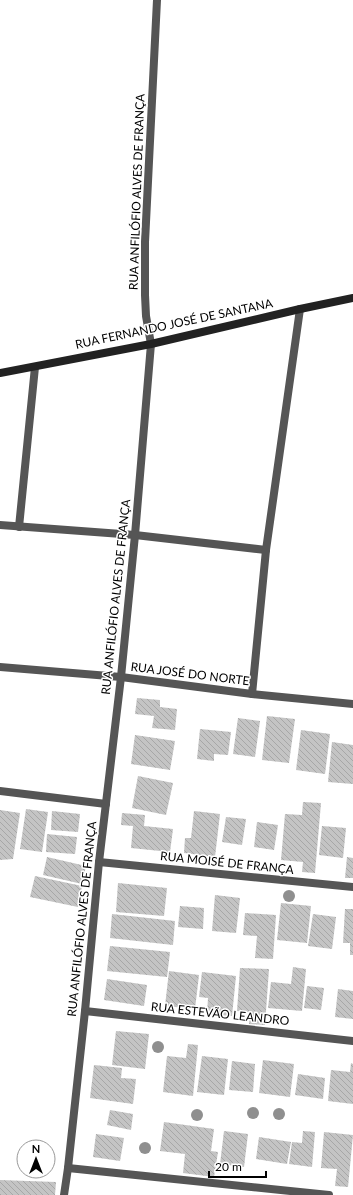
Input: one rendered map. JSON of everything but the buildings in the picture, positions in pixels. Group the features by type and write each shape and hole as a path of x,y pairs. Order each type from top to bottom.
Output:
{"street":[{"name":"RUA ANFILÓFIO ALVES DE FRANÇA","path":"64,1195 121,677 135,535 151,344 146,316 145,242 157,0"},
{"name":"RUA FERNANDO JOSÉ DE SANTANA","path":"0,372 151,344 300,308 353,298"},
{"path":"252,694 266,550 300,308"},
{"path":"19,527 35,366"},
{"path":"0,525 135,535 266,550"},
{"name":"RUA JOSÉ DO NORTE","path":"0,667 121,677 252,694 353,704"},
{"path":"0,791 106,804"},
{"name":"RUA MOISÉ DE FRANÇA","path":"100,862 353,887"},
{"name":"RUA ESTEVÃO LEANDRO","path":"85,1011 353,1040"},
{"path":"68,1168 329,1195"}]}
